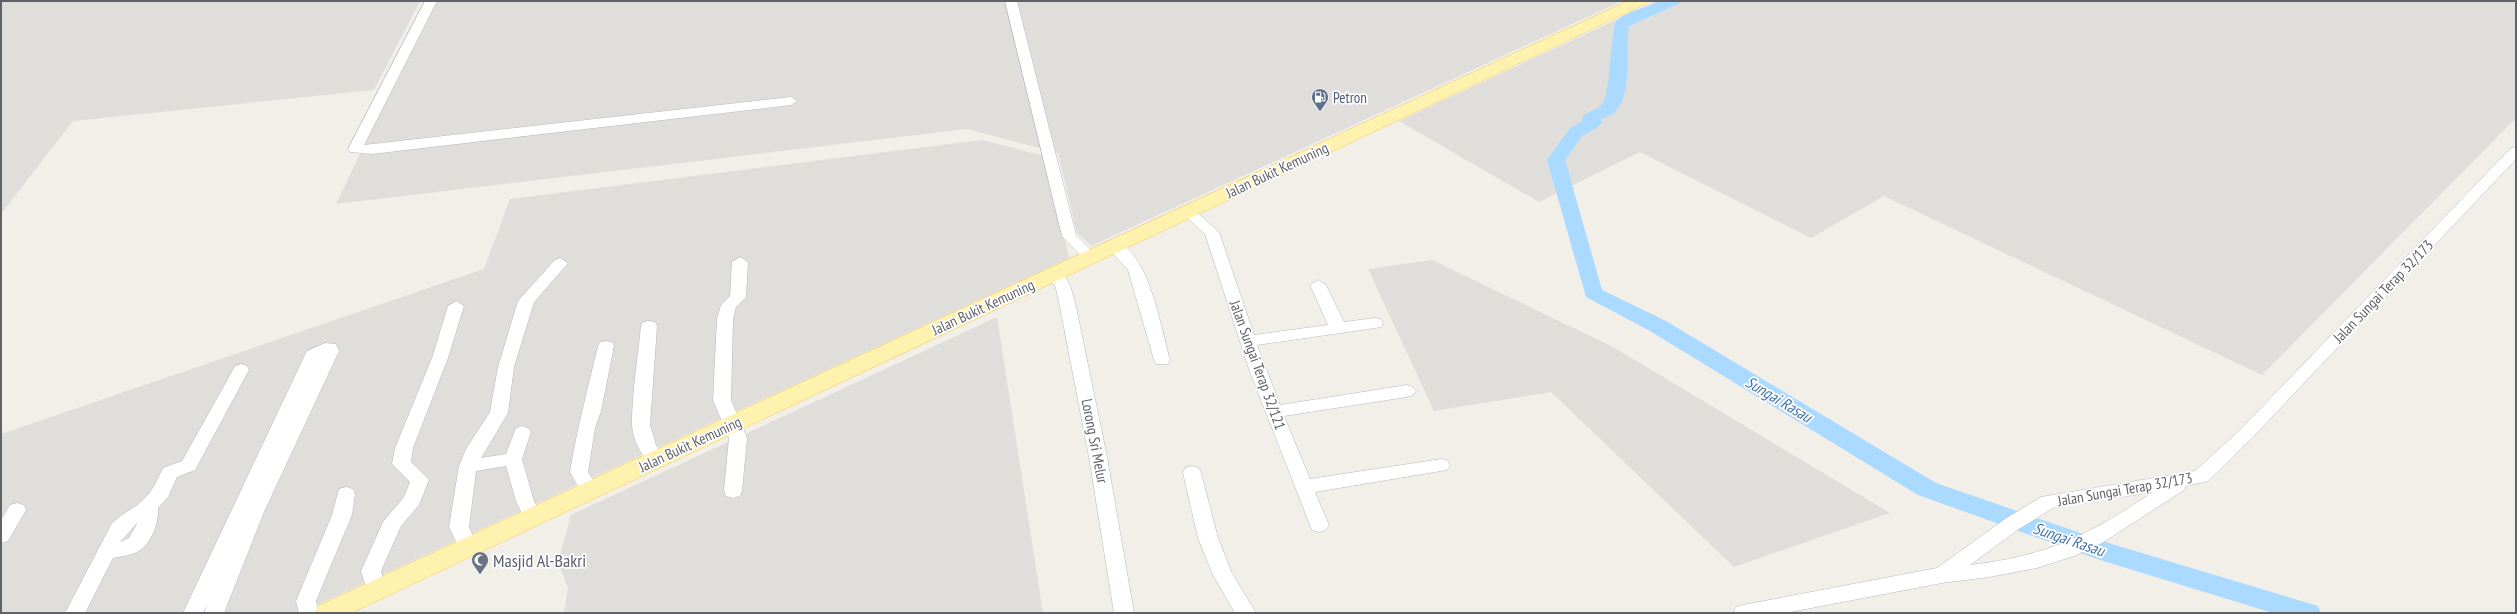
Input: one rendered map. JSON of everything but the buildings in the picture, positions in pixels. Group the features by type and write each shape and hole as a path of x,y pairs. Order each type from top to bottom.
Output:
{"main road":[{"name":"Jalan Bukit Kemuning","path":"326,613 1640,1"}],"street":[{"path":"431,1 354,149 372,150 791,101"},
{"path":"1011,1 1069,236 1090,257"},
{"name":"Jalan Sungai Terap 32/173","path":"1743,613 1942,575 2012,524 2035,512 2048,502 2183,481 2201,476 2246,434 2516,151"},
{"name":"Jalan Sungai Terap 32/121","path":"1188,212 1212,232 1274,412 1319,525"},
{"path":"1114,246 1129,259 1136,270 1162,360"},
{"path":"733,491 738,438 722,400 725,319 729,305 738,297 740,262"},
{"path":"468,547 459,528 468,466 475,449 499,413 506,367 526,301 560,263"},
{"name":"Lorong Sri Melur","path":"1053,275 1062,283 1067,302 1098,457 1124,613"},
{"path":"1318,285 1338,328"},
{"path":"376,590 371,571 393,522 412,500 420,480 401,464 404,448 440,358 456,306"},
{"path":"1249,341 1375,323"},
{"path":"649,326 640,425 648,447 658,459"},
{"path":"590,490 579,472 586,428 592,411 606,346"},
{"path":"74,613 115,532 124,520 149,506 161,492 170,472 189,465 241,370"},
{"path":"1274,412 1407,391"},
{"path":"193,613 299,403 214,613"},
{"path":"522,432 513,459 525,501 533,517"},
{"path":"468,466 513,459"},
{"path":"1303,487 1441,465"},
{"path":"1192,473 1208,538 1223,575 1246,613"},
{"path":"1942,575 1983,572 2067,551 2097,535 2183,481"},
{"path":"309,613 306,601 342,515 346,494"},
{"path":"1,536 17,510"}],"shaded area":[{"path":"1,1 420,1 374,90 73,121 1,214"},
{"path":"437,1 1622,1 1091,246 1077,233 1058,153 967,129 336,204 432,3"},
{"path":"1657,1 2516,1 2516,118 2262,375 1884,196 1811,238 1640,152 1539,202 1399,121"},
{"path":"982,140 1045,156 1069,258 299,613 1,613 1,434 484,269 510,199"},
{"path":"1432,260 1613,347 1890,513 1734,567 1551,392 1434,411 1368,269"},
{"path":"997,317 1043,613 564,613 568,588 558,562 571,515"}],"waterway":[{"name":"Sungai Rasau","path":"1673,1 1623,23 1621,27 1618,81 1613,101 1607,110 1590,118 1593,122 1592,123 1576,132 1556,160 1593,293 1658,326 1927,489 2109,553 2308,613"}],"place":[{"name":"Petron","path":"1320,112"},
{"name":"Masjid Al-Bakri","path":"480,575"}]}
